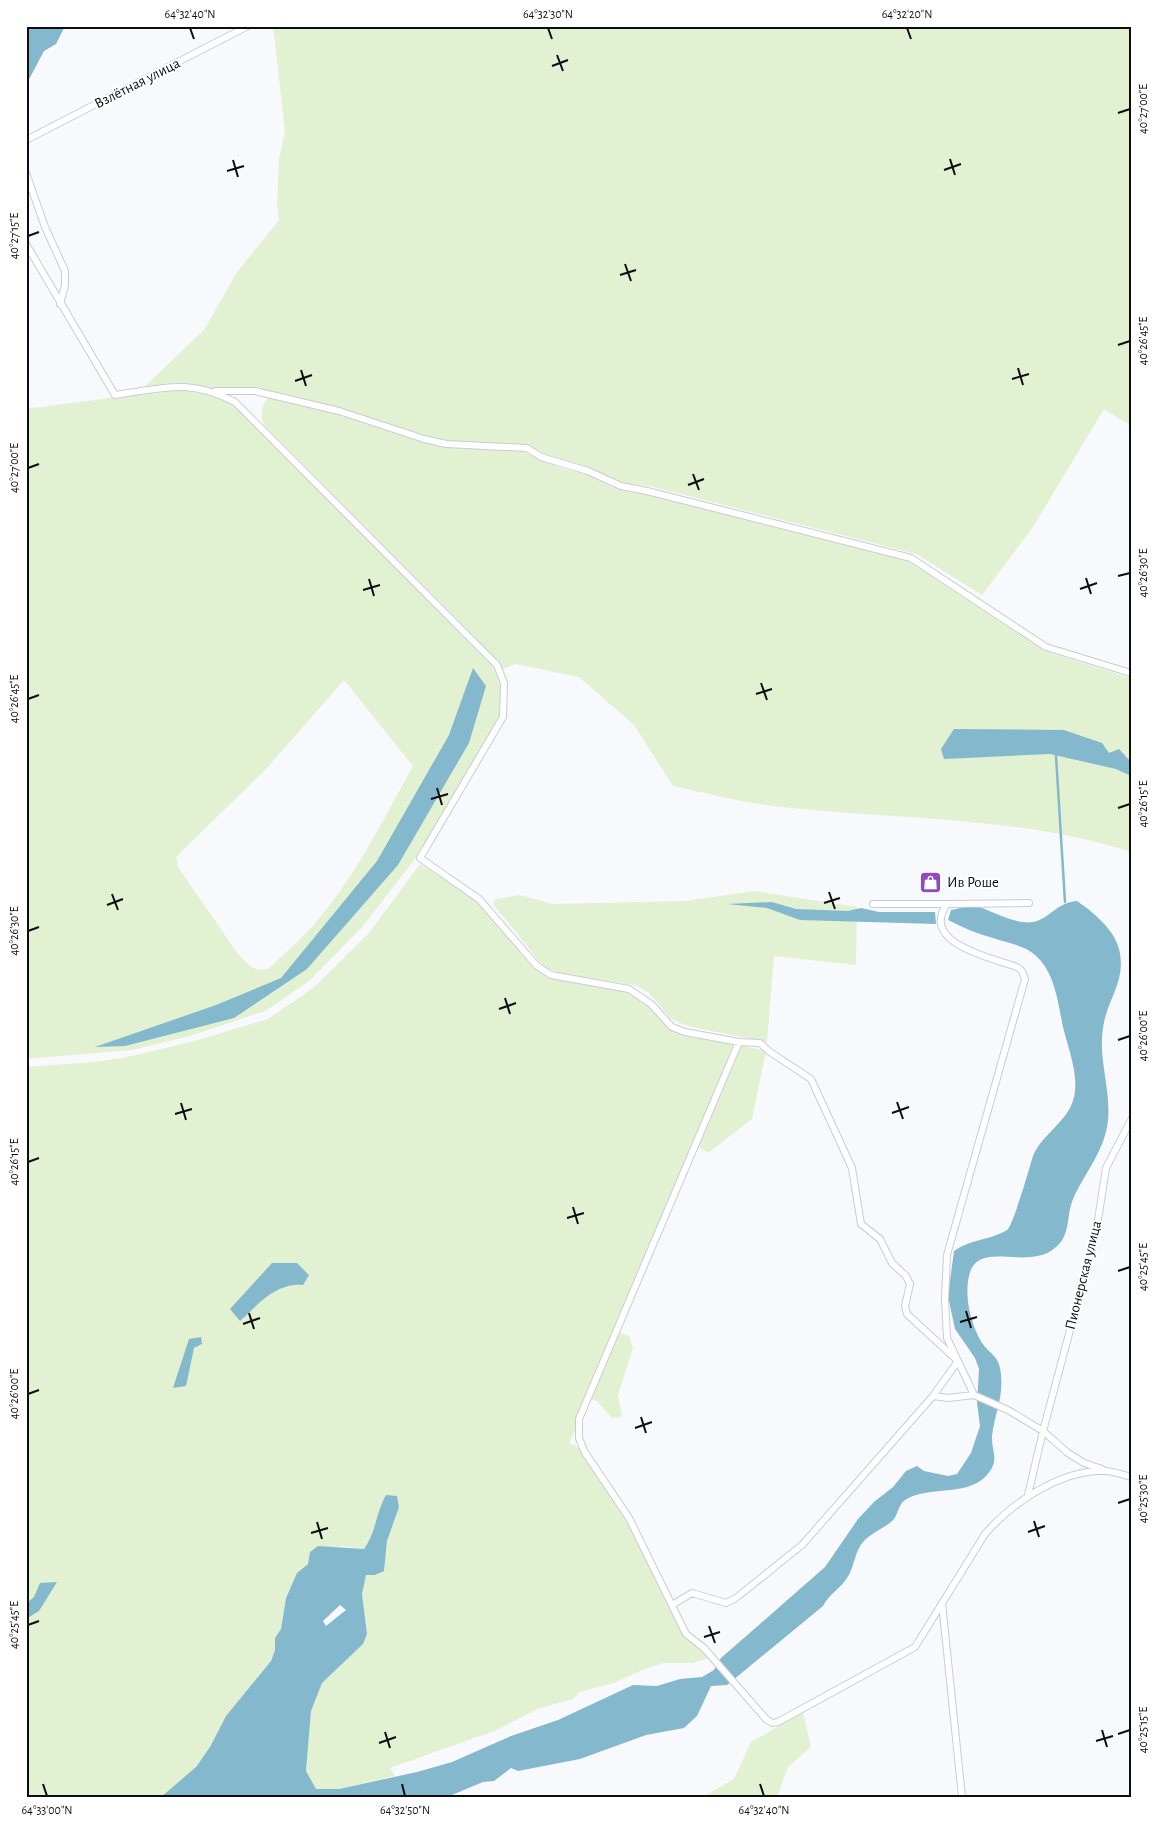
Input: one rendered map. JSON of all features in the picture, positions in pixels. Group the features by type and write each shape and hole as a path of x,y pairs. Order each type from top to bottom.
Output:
{"street":[{"name":"Взлётная улица","path":"26,140 248,26"},
{"path":"26,173 45,227 65,271 66,285 60,304"},
{"path":"26,244 115,395 184,386 214,391 255,390 339,411 424,440 446,444 527,448 541,457 588,471 621,486 911,558 1046,647 1131,673"},
{"path":"214,391 235,402 256,422 497,665 501,673 506,694 501,722 420,858 479,899 537,966 550,975 629,989 651,1004 672,1027 685,1032 739,1042 760,1043 770,1052 811,1079 852,1168 861,1224 880,1240 892,1263 906,1276 910,1284 905,1306 907,1314 958,1361"},
{"path":"873,904 1029,903"},
{"path":"947,904 941,912 941,925 947,937 964,948 1017,967 1025,979 947,1255 945,1299 947,1338 974,1395"},
{"path":"739,1042 579,1419 579,1438 584,1451 629,1518 686,1634 704,1648 766,1719 772,1723 778,1722 915,1647 985,1534 998,1518 1028,1495 1070,1477 1105,1470"},
{"name":"Пионерская улица","path":"1028,1495 1042,1432 1096,1232 1106,1168 1127,1135 1131,1121"},
{"path":"672,1605 692,1593 726,1603 736,1598 802,1545 932,1396 958,1361"},
{"path":"932,1396 948,1398 974,1395 1008,1410 1084,1463 1131,1477"},
{"path":"942,1603 962,1797"}],"green space":[{"path":"273,26 1131,26 1131,426 1104,409 1033,527 982,595 916,554 649,486 622,483 527,445 447,442 424,437 257,387 214,389 185,383 143,388 204,330 237,272 279,220 277,204 279,159 285,131"},
{"path":"178,389 201,391 228,402 253,422 489,662 500,685 501,700 497,726 418,855 363,926 308,982 265,1011 190,1036 132,1050 26,1059 26,409","holes":["344,680 413,766 357,866 324,913 269,968 258,970 247,963 238,954 178,867 176,857 266,769"]},
{"path":"269,397 336,414 422,442 520,450 563,469 586,474 618,490 649,494 908,561 1047,652 1131,678 1131,852 1043,831 954,820 773,806 673,786 634,725 579,677 516,664 503,669 473,635 265,426 262,419 262,411"},
{"path":"420,864 477,900 541,973 556,979 630,990 643,998 671,1030 766,1051 752,1119 708,1153 696,1146 618,1332 629,1336 633,1348 618,1395 622,1417 612,1418 597,1401 589,1399 570,1441 570,1444 575,1445 580,1450 624,1513 685,1635 696,1641 708,1658 693,1663 663,1663 614,1683 579,1692 573,1699 537,1709 497,1730 390,1768 395,1776 339,1789 315,1789 306,1771 311,1711 322,1683 363,1644 367,1634 362,1594 366,1575 375,1575 384,1571 387,1541 396,1516 381,1505 371,1540 364,1549 341,1546 310,1552 308,1564 297,1573 286,1598 281,1629 276,1638 275,1650 271,1661 226,1716 210,1747 196,1767 161,1797 26,1797 26,1067 123,1058 191,1042 268,1019 313,988 369,933"},
{"path":"754,891 857,907 856,965 774,956 767,1042 687,1026 670,1018 649,993 635,985 563,974 544,967 493,904 496,899 520,895 553,904 686,901"},
{"path":"803,1712 811,1747 788,1767 777,1797 703,1797 734,1779 751,1742"}],"water":[{"path":"26,26 65,26 56,44 44,51 26,85"},
{"path":"473,668 486,686 469,743 398,865 307,969 234,1018 125,1046 95,1047 216,1005 281,978 377,861 449,735"},
{"path":"954,729 1064,730 1102,743 1109,753 1119,749 1130,761 1131,776 1116,769 1050,754 944,759 941,749"},
{"path":"1077,901 1096,916 1113,935 1119,949 1121,961 1119,981 1105,1017 1102,1040 1108,1097 1108,1120 1099,1152 1073,1199 1067,1227 1060,1243 1049,1252 1036,1256 983,1259 974,1264 969,1276 967,1293 972,1319 982,1343 997,1360 1001,1378 1000,1395 992,1436 994,1462 993,1467 982,1480 962,1488 915,1495 905,1500 894,1519 867,1538 861,1545 847,1578 823,1606 727,1685 711,1686 697,1716 684,1728 646,1735 580,1759 518,1771 511,1768 494,1781 483,1782 447,1797 161,1797 196,1767 210,1747 226,1716 271,1661 275,1650 275,1638 281,1629 286,1598 297,1573 308,1564 310,1552 318,1546 364,1549 371,1536 386,1495 397,1496 399,1507 387,1541 384,1571 375,1575 366,1575 362,1594 367,1634 363,1644 322,1683 311,1711 306,1771 316,1789 339,1789 417,1772 452,1762 511,1736 558,1720 633,1685 657,1686 680,1679 702,1677 714,1670 721,1658 825,1567 858,1519 874,1502 893,1487 906,1471 917,1466 924,1471 948,1476 957,1474 971,1453 980,1426 977,1403 979,1369 975,1358 955,1329 948,1296 954,1251 967,1244 1001,1233 1010,1226 1036,1149 1066,1114 1074,1099 1075,1078 1055,988 1042,962 1026,949 948,920 951,910 974,907 982,908 1020,922 1033,922 1044,918 1069,902","holes":["340,1605 346,1610 326,1626 323,1621"]},
{"path":"772,902 796,909 848,911 861,908 879,912 935,912 936,924 800,920 767,908 727,904"},
{"path":"272,1263 297,1263 309,1275 303,1285 284,1287 268,1296 240,1321 230,1309"},
{"path":"201,1337 202,1344 194,1348 186,1386 173,1388 189,1339"},
{"path":"57,1582 39,1611 26,1619 26,1604 34,1597 40,1583"}],"waterway":[{"path":"1056,756 1065,902"}],"place":[{"name":"Ив Роше","path":"931,882"}]}
